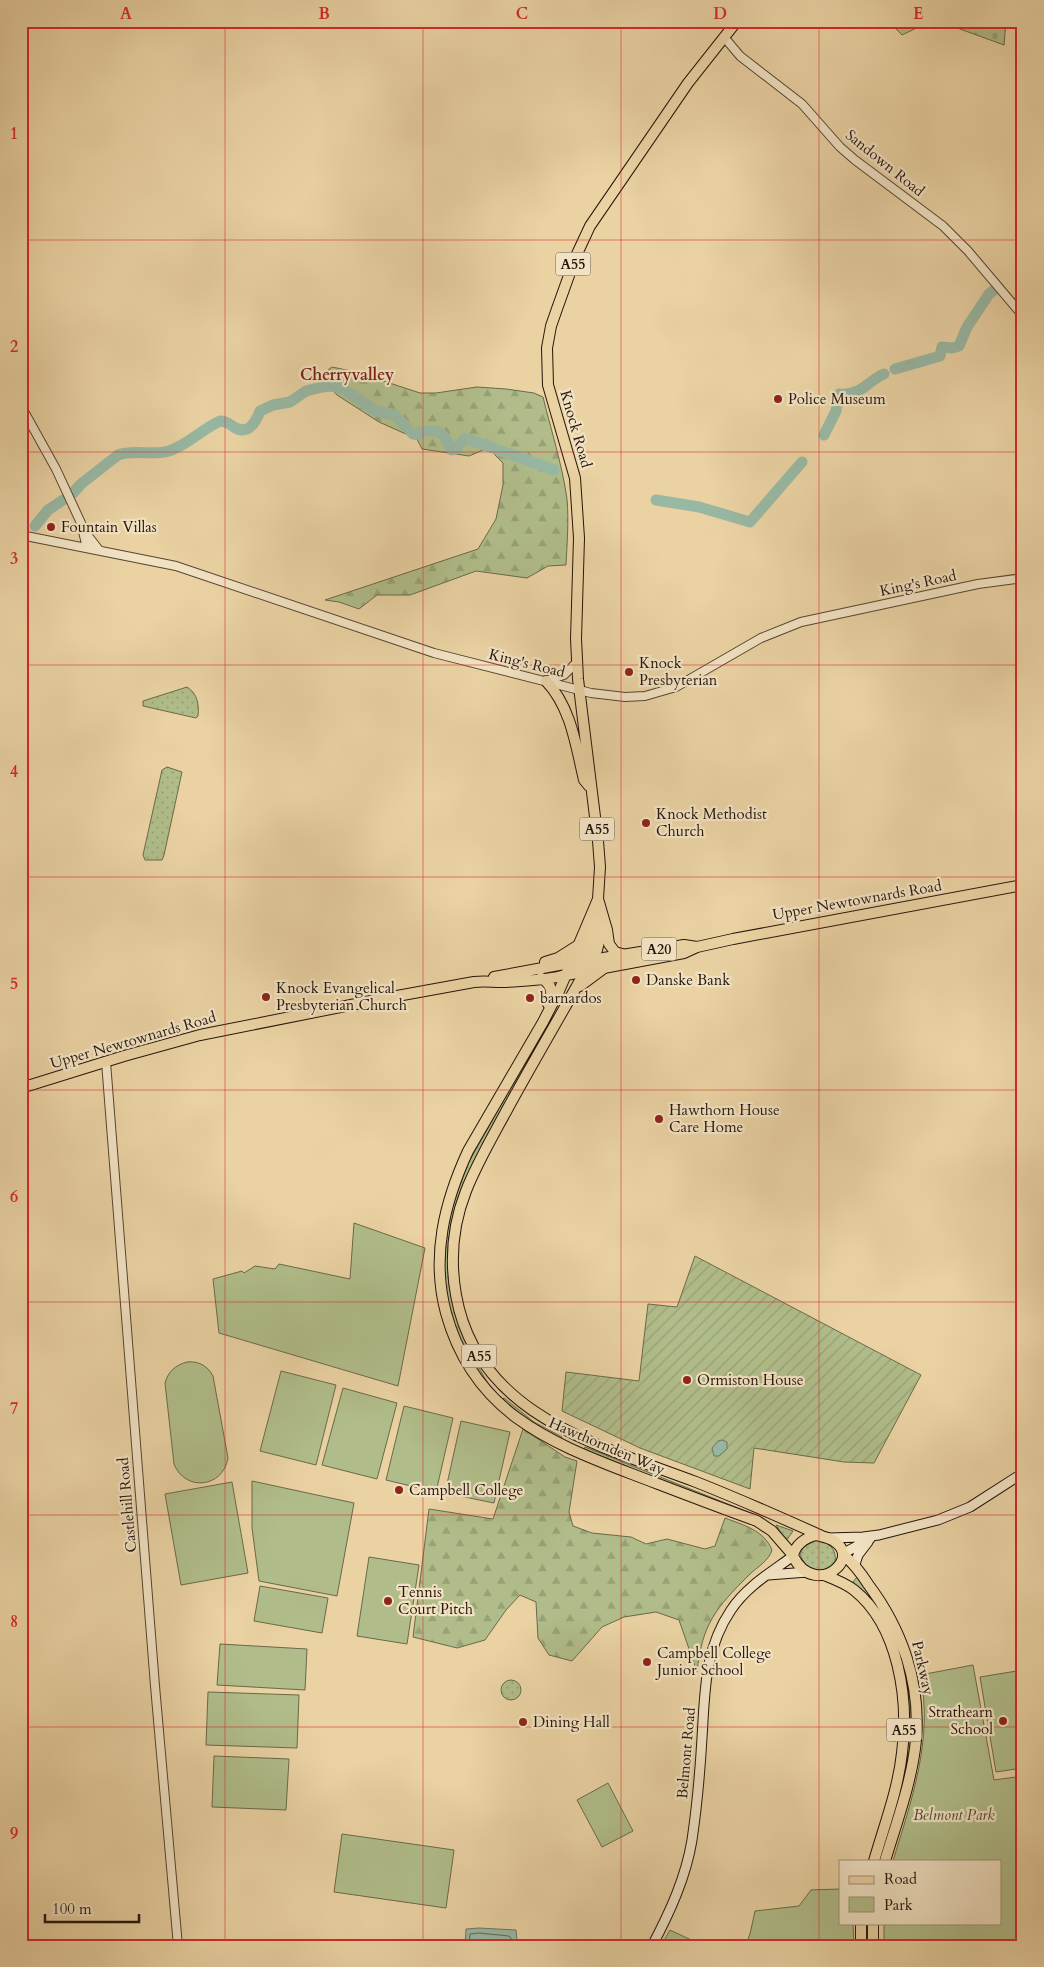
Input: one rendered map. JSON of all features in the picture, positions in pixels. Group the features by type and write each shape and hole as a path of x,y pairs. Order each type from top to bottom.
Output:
{"main road":[{"name":"Knock Road","path":"622,954 615,952 609,944 600,904 600,868 577,662 578,508 573,468 554,409 547,374 547,348 551,326 576,256 590,226 688,83 737,21"},
{"path":"546,681 562,704 572,732 584,780 592,791"},
{"name":"Upper Newtownards Road","path":"21,1088 200,1034 505,975 579,967 603,969 684,953 697,947 836,919 1023,886"},
{"name":"Knock Road","path":"579,967 577,945 600,904"},
{"path":"579,967 589,944 600,904"},
{"name":"A55","path":"579,967 601,936 604,920"},
{"name":"Upper Newtownards Road","path":"490,979 500,982 541,978 622,954 684,944 697,947"},
{"path":"490,979 496,973 554,960 577,945"},
{"path":"579,967 637,958 653,960"},
{"name":"Hawthornden Way","path":"579,967 576,990 546,1039 482,1156 459,1211 453,1252 454,1283 458,1307 473,1347 494,1377 521,1403 568,1432 826,1537"},
{"name":"Hawthornden Way","path":"579,967 543,1022 468,1151 456,1176 442,1226 439,1265 442,1296 453,1336 466,1362 493,1398 533,1430 580,1454 757,1521 772,1531 792,1554"},
{"path":"576,990 603,969"},
{"path":"518,1065 520,1056 552,995 549,984 541,978"},
{"path":"792,1554 805,1539 816,1535 826,1537 876,1536 925,1524 957,1513 1023,1473"},
{"path":"824,1575 840,1566 844,1554 876,1536"},
{"path":"855,1564 858,1555 876,1536"},
{"name":"A55","path":"826,1537 840,1546 844,1554"},
{"name":"A55","path":"792,1554 800,1566 808,1572 824,1575"},
{"name":"Belmont Road","path":"652,1946 676,1894 689,1854 701,1752 705,1677 709,1658 730,1611 748,1589 792,1554"},
{"name":"Parkway","path":"844,1554 855,1564 879,1598 898,1631 909,1666 916,1702 917,1722 914,1756 902,1806 885,1860"},
{"path":"766,1576 808,1572"},
{"name":"Parkway","path":"824,1575 847,1585 867,1603 888,1638 902,1688 905,1721 902,1755 874,1860"},
{"path":"861,1924 861,1946"},
{"path":"873,1924 873,1946"}],"street":[{"name":"Sandown Road","path":"724,36 740,56 802,104 840,147 943,226 968,251 1023,316"},
{"path":"21,406 56,469 84,530 98,550"},
{"path":"84,530 87,548"},
{"name":"King's Road","path":"21,535 184,568 434,653 599,695 625,697 655,694 687,682 761,638 801,622 978,584 1023,578"},
{"path":"546,681 564,675 577,662"},
{"name":"Castlehill Road","path":"106,1062 155,1686 178,1946"}],"green space":[{"path":"888,21 931,21 902,35"},
{"path":"938,21 1006,21 1004,45"},
{"path":"332,367 356,372 420,393 436,393 477,387 534,393 543,397 567,499 566,565 548,566 527,578 476,571 410,595 377,595 359,609 339,602 325,600 478,549 496,519 503,485 503,463 488,448 469,456 422,449 417,439 379,422 337,395 320,376"},
{"path":"187,687 197,700 198,716 196,718 143,706 143,701"},
{"path":"167,767 182,772 164,855 162,860 145,860 143,855 162,770"},
{"path":"537,1045 460,1192 450,1234 448,1273 455,1312 471,1352 492,1388 488,1386 465,1352 449,1310 443,1264 449,1213 469,1162 516,1078"},
{"path":"354,1223 425,1248 398,1386 219,1333 213,1279 242,1271 244,1273 255,1266 275,1269 279,1264 350,1279"},
{"path":"695,1256 921,1375 874,1463 844,1462 754,1448 750,1489 640,1448 562,1411 566,1372 639,1381 648,1304 677,1307"},
{"path":"187,1362 202,1364 213,1376 228,1458 225,1468 219,1476 203,1483 186,1479 179,1473 174,1464 165,1383 173,1370"},
{"path":"281,1371 336,1385 316,1465 260,1451"},
{"path":"343,1388 397,1403 377,1479 322,1465"},
{"path":"504,1398 534,1422 562,1437 561,1440 514,1411 502,1399"},
{"path":"404,1406 453,1418 436,1492 386,1480"},
{"path":"461,1421 510,1432 494,1503 445,1493"},
{"path":"523,1429 565,1457 577,1461 569,1512 573,1526 592,1533 631,1537 646,1544 667,1539 705,1549 715,1546 725,1518 752,1529 768,1543 772,1550 768,1557 728,1597 712,1618 699,1655 697,1672 679,1620 656,1612 624,1617 602,1627 572,1661 549,1655 538,1638 536,1602 520,1595 506,1610 485,1640 457,1648 413,1637 429,1509 493,1519"},
{"path":"585,1447 763,1518 762,1520 583,1450"},
{"path":"252,1481 354,1503 337,1596 259,1581 252,1528"},
{"path":"232,1482 248,1573 181,1585 165,1494"},
{"path":"776,1525 793,1531 786,1541"},
{"path":"818,1539 829,1545 835,1553 835,1562 826,1570 811,1570 802,1559 801,1552 803,1548"},
{"name":"Tennis Court Pitch","path":"369,1557 419,1565 407,1644 357,1636"},
{"path":"857,1577 884,1616 902,1660 908,1683 911,1707 911,1730 907,1768 897,1808 880,1860 876,1860 902,1772 904,1680 868,1597 853,1582"},
{"path":"260,1586 328,1598 322,1633 254,1621"},
{"path":"220,1644 307,1649 305,1690 217,1685"},
{"name":"Belmont Park","path":"973,1665 994,1780 1023,1776 1023,1946 884,1946 884,1924 1002,1924 1002,1860 893,1860 913,1793 922,1746 924,1699 920,1675"},
{"name":"Strathearn School","path":"1023,1670 1023,1768 996,1772 980,1677"},
{"path":"511,1680 518,1683 521,1690 518,1697 511,1700 504,1697 501,1690 504,1683"},
{"path":"208,1692 299,1695 297,1748 206,1745"},
{"path":"214,1756 289,1759 286,1810 212,1807"},
{"path":"608,1783 633,1831 602,1847 577,1800"},
{"path":"342,1834 454,1850 446,1908 334,1892"},
{"path":"839,1889 839,1924 853,1924 854,1946 745,1946 750,1934 755,1911 799,1906 811,1890"},
{"path":"670,1930 704,1946 661,1946"}],"water":[{"path":"718,1441 727,1442 727,1449 719,1456 714,1456 712,1448"},
{"path":"466,1929 516,1930 517,1940 512,1946 501,1944 499,1946 465,1946"}],"waterway":[{"path":"895,369 940,356 942,347 952,348 959,346 967,327 993,291"},
{"path":"824,435 836,411 839,394 858,391 884,374"},
{"path":"73,493 81,484 118,455 124,453 169,451 220,421 239,429 247,429 254,423 260,411 273,405 290,402 306,391 331,386 343,389 376,411 395,415 413,434 426,431 441,433 452,450 456,449 465,438 554,470"},
{"path":"656,500 699,507 750,522 802,462"},
{"path":"35,526 48,510 63,500"}],"place":[{"name":"Police Museum","path":"778,399"},
{"name":"Fountain Villas","path":"51,527"},
{"name":"Knock Presbyterian","path":"629,672"},
{"name":"Knock Methodist Church","path":"646,823"},
{"name":"Danske Bank","path":"636,980"},
{"name":"Knock Evangelical Presbyterian Church","path":"266,997"},
{"name":"barnardos","path":"530,998"},
{"name":"Hawthorn House Care Home","path":"659,1119"},
{"name":"Ormiston House","path":"687,1380"},
{"name":"Campbell College","path":"399,1490"},
{"name":"Tennis Court Pitch","path":"388,1601"},
{"name":"Campbell College Junior School","path":"647,1662"},
{"name":"Strathearn School","path":"1003,1721"},
{"name":"Dining Hall","path":"523,1722"}],"district":[{"name":"Cherryvalley","path":"347,375"}]}
